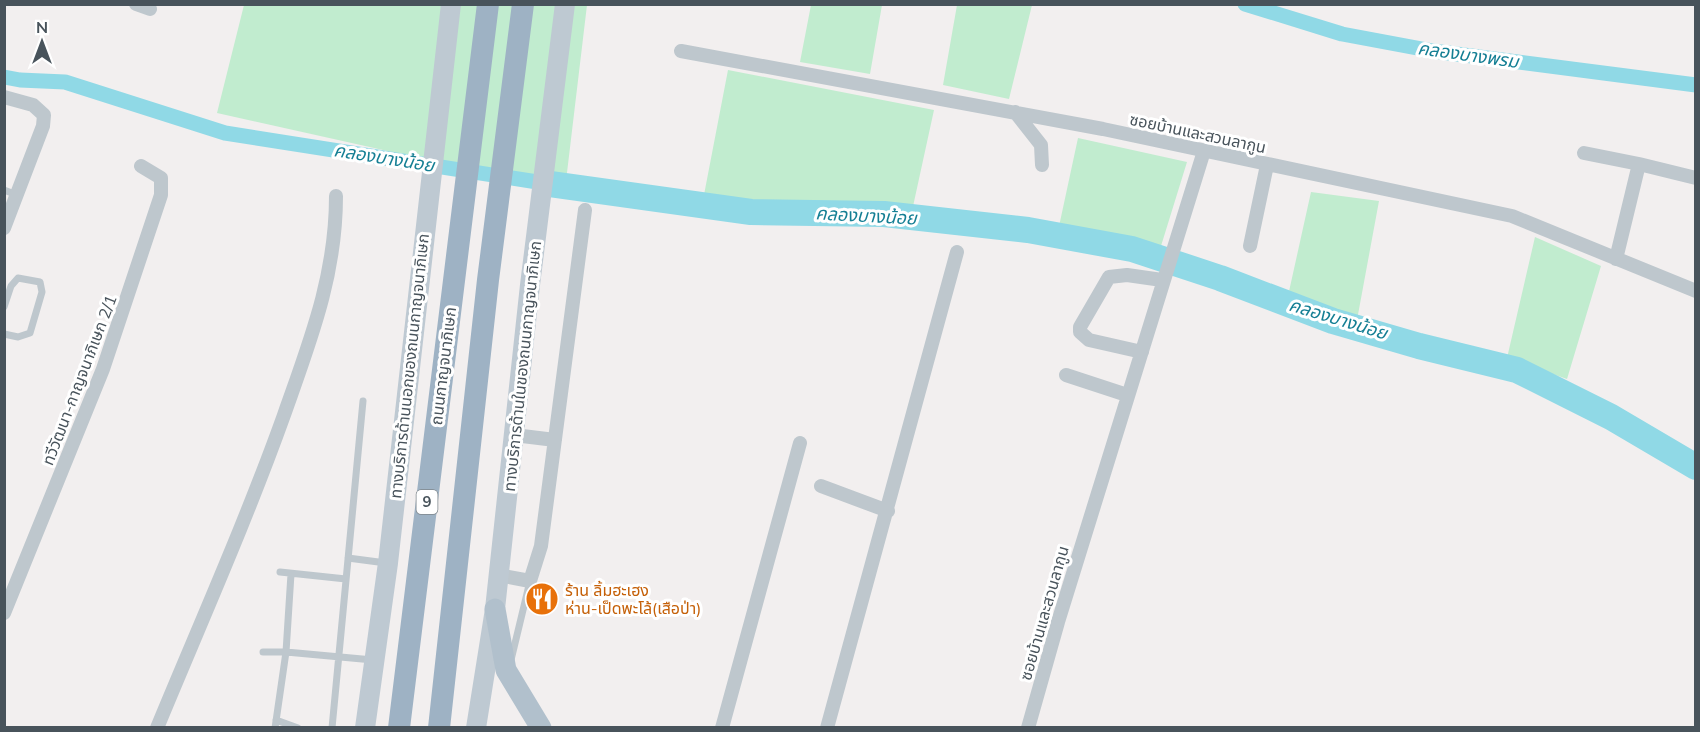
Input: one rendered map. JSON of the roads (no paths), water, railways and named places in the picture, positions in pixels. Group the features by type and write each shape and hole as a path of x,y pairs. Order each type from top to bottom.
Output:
{"highway":[{"name":"ถนนกาญจนาภิเษก","path":"399,728 488,4"},
{"path":"439,728 488,280 524,4"}],"main road":[{"name":"ทางบริการด้านนอกของถนนกาญจนาภิเษก","path":"365,728 388,563 451,4"},
{"name":"ทางบริการด้านในของถนนกาญจนาภิเษก","path":"476,728 495,609 530,285 565,4"},
{"path":"495,609 506,670 541,728"}],"street":[{"path":"136,4 150,9"},
{"name":"ซอยบ้านและสวนลากูน","path":"681,51 1015,112 1512,216 1695,291"},
{"path":"4,97 33,105 44,115 43,126 11,193 4,228"},
{"path":"1015,112 1041,146 1042,165"},
{"name":"ซอยบ้านและสวนลากูน","path":"1028,728 1164,273 1204,151"},
{"path":"1584,153 1695,178"},
{"path":"1616,258 1639,164"},
{"path":"1250,246 1268,165"},
{"name":"ทวีวัฒนา-กาญจนาภิเษก 2/1","path":"4,613 103,369 161,195 161,178 141,166"},
{"path":"158,728 264,471 320,315 333,247 336,196"},
{"path":"498,575 530,581 541,546 585,210"},
{"path":"827,728 957,252"},
{"path":"1142,352 1089,340 1080,332 1080,327 1109,277 1164,273"},
{"path":"1066,375 1127,395"},
{"path":"514,435 555,440"},
{"path":"722,728 801,443"},
{"path":"821,486 888,511"}],"lane":[{"path":"4,308 11,286 18,278 40,282 42,292 30,333 18,338 4,334"},
{"path":"332,728 363,401"},
{"path":"348,558 388,563"},
{"path":"280,572 346,579"},
{"path":"291,574 286,652 275,724 298,728"},
{"path":"506,670 520,629 530,581"},
{"path":"263,652 373,660"}],"waterway":[{"name":"คลองบางพรม","path":"1245,4 1342,34 1433,51 1696,85"},
{"name":"คลองบางน้อย","path":"4,77 65,82 225,133 550,184"},
{"name":"คลองบางน้อย","path":"550,184 751,212 884,214 1028,230 1132,249 1220,278 1333,321 1419,346 1517,370 1611,417 1696,467"}],"place":[{"name":"ร้าน ลิ้มฮะเฮง ห่าน-เป็ดพะโล้(เสือป่า)","path":"542,599"}]}
